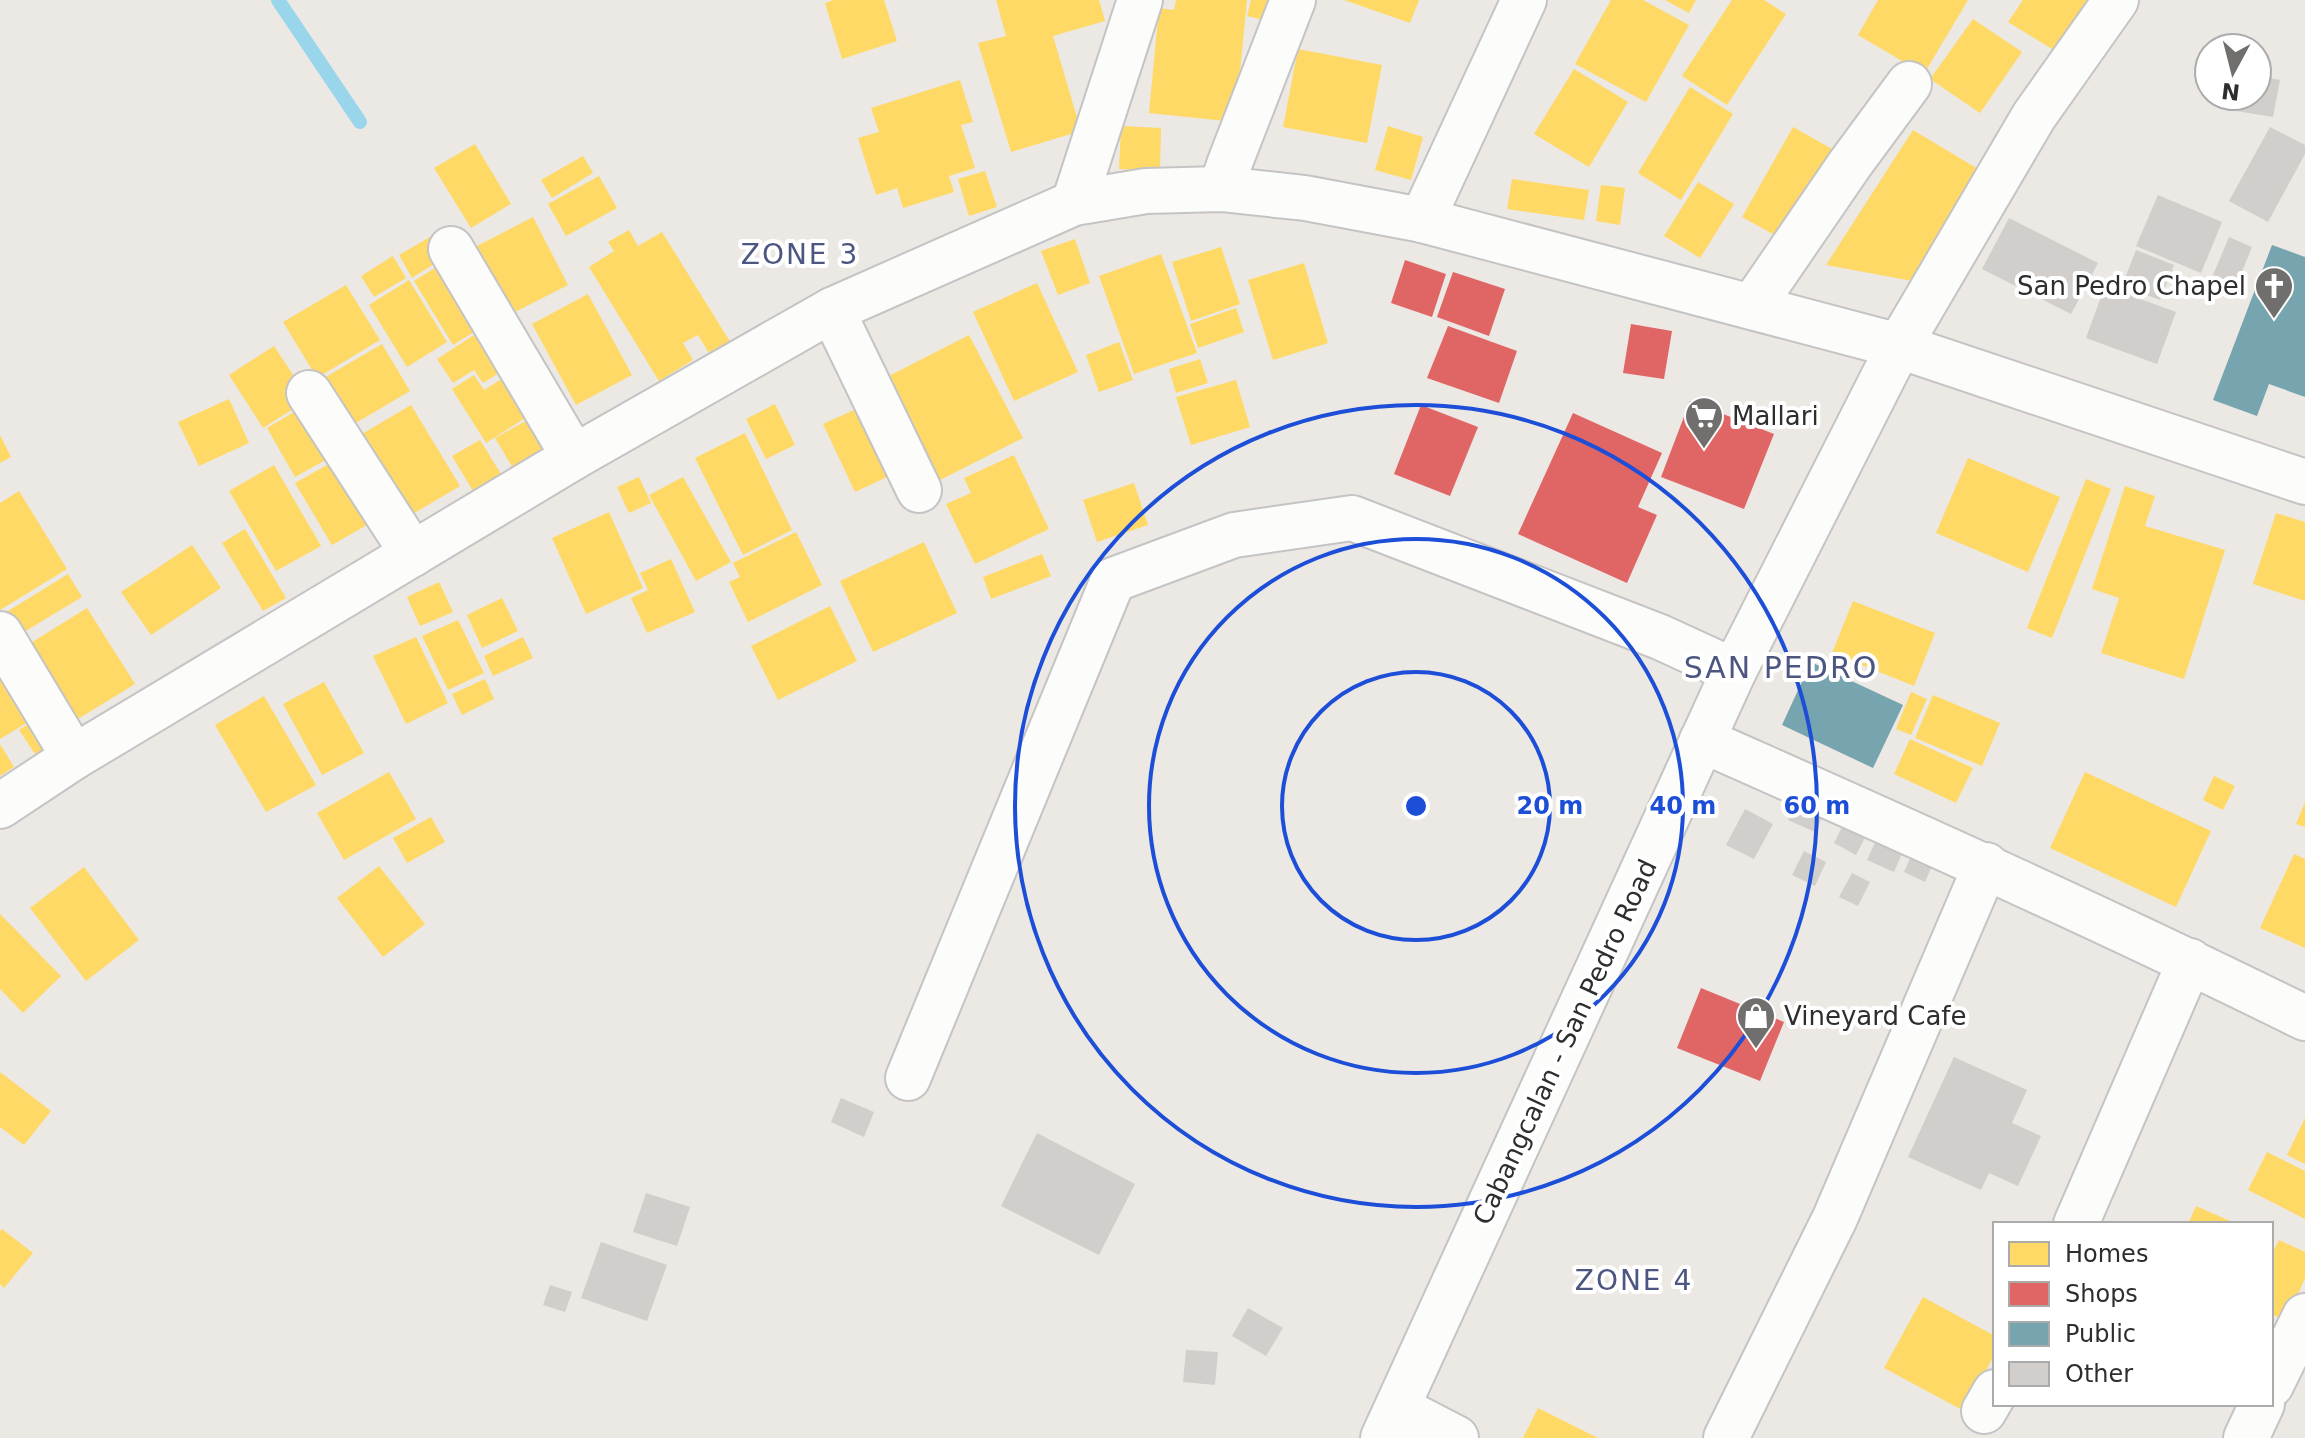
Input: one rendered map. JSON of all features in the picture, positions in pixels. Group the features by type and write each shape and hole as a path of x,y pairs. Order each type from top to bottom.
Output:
{"street":[{"path":"1074,203 1140,0"},
{"path":"1221,189 1293,0"},
{"path":"1422,220 1524,0"},
{"name":"Cabangcalan - San Pedro Road","path":"1390,1423 1734,671 1899,346 2034,116 2116,0"},
{"path":"1752,307 1909,84"},
{"path":"0,806 74,757 574,457 832,310 1074,203 1146,191 1221,189 1305,198 1422,220 1899,346 2305,482"},
{"path":"451,249 574,457"},
{"path":"832,310 919,490"},
{"path":"309,393 413,554"},
{"path":"908,1078 1113,580 1234,535 1352,518 1660,637 1734,671"},
{"path":"0,634 74,757"},
{"path":"1702,740 1986,865 2305,1018"},
{"path":"1726,1438 1835,1218 1986,865"},
{"path":"2077,1222 2190,961"},
{"path":"2273,1381 2305,1316"},
{"path":"2246,1438 2261,1406"},
{"path":"1390,1423 1456,1438"}],"building: Homes":[{"path":"833,0 884,0 897,41 842,59 825,3"},
{"path":"996,0 1099,0 1105,21 1053,36 1081,131 1011,152 978,43 1006,36"},
{"path":"1176,0 1247,0 1235,122 1149,113 1159,8 1174,10"},
{"path":"1251,0 1285,0 1280,24 1247,16"},
{"path":"1344,0 1419,0 1410,23"},
{"path":"1611,0 1643,0 1689,25 1646,102 1575,64"},
{"path":"1665,0 1696,0 1689,13"},
{"path":"1732,0 1764,0 1786,14 1727,105 1682,76"},
{"path":"1878,0 1968,0 1924,74 1858,35"},
{"path":"2023,0 2089,0 2057,52 2008,22"},
{"path":"1973,19 2022,52 1980,113 1930,79"},
{"path":"1298,49 1382,65 1367,143 1283,127"},
{"path":"1574,69 1628,102 1589,167 1534,134"},
{"path":"960,80 973,122 961,125 975,168 949,176 954,192 903,208 897,188 876,195 858,138 879,132 871,108"},
{"path":"1690,87 1733,114 1681,200 1638,173"},
{"path":"1121,126 1161,128 1160,171 1119,169"},
{"path":"1388,126 1423,137 1411,180 1375,170"},
{"path":"1793,127 1841,154 1791,244 1742,217"},
{"path":"1913,130 1988,175 1923,283 1826,265"},
{"path":"475,144 511,204 471,228 434,168"},
{"path":"583,156 593,173 552,198 541,180"},
{"path":"985,171 997,207 969,216 958,179"},
{"path":"599,176 617,208 566,236 548,204"},
{"path":"1512,179 1589,190 1584,220 1507,209"},
{"path":"1698,182 1734,204 1700,258 1664,236"},
{"path":"1601,185 1625,188 1620,225 1596,221"},
{"path":"533,217 568,285 513,313 477,246"},
{"path":"629,230 638,246 662,232 734,348 713,360 698,335 683,343 693,360 659,381 589,267 614,251 608,242"},
{"path":"435,234 448,255 412,278 399,255"},
{"path":"1075,239 1090,283 1058,295 1041,251"},
{"path":"1221,247 1240,304 1191,321 1172,262"},
{"path":"1161,254 1197,353 1134,374 1099,276"},
{"path":"393,256 406,278 374,297 361,276"},
{"path":"451,258 490,322 453,345 414,281"},
{"path":"1304,263 1328,343 1273,360 1248,280"},
{"path":"409,280 447,342 407,367 369,305"},
{"path":"1037,283 1078,372 1014,401 973,312"},
{"path":"346,285 380,340 317,378 283,322"},
{"path":"588,294 632,375 576,405 532,324"},
{"path":"1236,308 1244,332 1198,348 1190,324"},
{"path":"488,326 513,364 483,383 474,370 453,383 437,359"},
{"path":"969,335 1023,438 938,481 885,378"},
{"path":"1119,342 1133,380 1099,392 1086,355"},
{"path":"382,344 410,391 349,427 319,381"},
{"path":"274,346 309,399 263,428 229,375"},
{"path":"1200,359 1208,383 1176,393 1169,369"},
{"path":"516,370 541,408 486,443 452,389 474,375 484,390"},
{"path":"1236,380 1250,427 1191,445 1176,397"},
{"path":"229,399 249,443 199,466 178,422"},
{"path":"311,402 340,452 295,477 267,428"},
{"path":"775,404 795,445 766,459 746,419"},
{"path":"867,404 900,471 855,492 823,424"},
{"path":"411,405 460,486 411,515 362,434"},
{"path":"540,413 558,443 513,468 495,438"},
{"path":"745,433 792,530 743,555 695,458"},
{"path":"0,435 11,457 0,463"},
{"path":"480,440 501,474 473,491 452,456"},
{"path":"1014,455 1049,529 975,564 946,504 971,493 964,478"},
{"path":"343,456 379,518 332,545 295,483"},
{"path":"1968,458 2060,497 2028,572 1936,533"},
{"path":"274,465 321,546 276,571 229,491"},
{"path":"639,477 651,503 629,513 617,487"},
{"path":"683,477 731,562 696,581 649,495"},
{"path":"2086,479 2111,489 2052,638 2027,628"},
{"path":"1134,483 1148,525 1097,542 1083,500"},
{"path":"2125,486 2155,496 2145,526 2225,550 2184,679 2101,653 2119,598 2092,589"},
{"path":"19,491 67,569 0,610 0,503"},
{"path":"609,512 643,588 586,614 552,538"},
{"path":"2276,513 2305,522 2305,601 2253,584"},
{"path":"245,529 286,598 263,611 222,543"},
{"path":"796,532 822,585 748,622 729,582 740,577 733,563"},
{"path":"924,542 957,613 873,652 840,581"},
{"path":"192,545 221,588 151,635 121,592"},
{"path":"1042,554 1051,576 991,599 983,577"},
{"path":"671,559 695,612 647,633 631,598 648,590 640,573"},
{"path":"68,574 82,597 14,638 0,616"},
{"path":"439,582 453,612 420,626 407,597"},
{"path":"502,598 518,631 482,648 467,615"},
{"path":"1853,601 1935,633 1914,686 1832,653"},
{"path":"830,606 857,661 778,700 751,646"},
{"path":"87,608 135,684 68,725 21,649"},
{"path":"458,620 484,673 448,690 422,636"},
{"path":"416,637 448,703 406,724 373,656"},
{"path":"523,637 533,658 493,676 484,656"},
{"path":"0,665 33,719 0,739"},
{"path":"485,679 494,699 462,715 452,694"},
{"path":"324,682 364,753 322,775 283,704"},
{"path":"1911,692 1927,699 1911,735 1896,729"},
{"path":"1933,695 2000,723 1982,766 1915,738"},
{"path":"264,696 316,785 266,812 215,725"},
{"path":"39,717 59,746 39,760 19,730"},
{"path":"1910,739 1973,768 1956,803 1894,774"},
{"path":"0,744 14,767 0,776"},
{"path":"389,772 416,819 344,860 317,813"},
{"path":"2085,772 2211,831 2176,907 2050,848"},
{"path":"2214,776 2235,786 2223,810 2203,800"},
{"path":"2305,802 2305,827 2296,824"},
{"path":"431,817 445,842 407,863 393,838"},
{"path":"2294,854 2305,859 2305,948 2260,928"},
{"path":"379,866 425,924 383,957 337,898"},
{"path":"84,867 139,940 86,981 30,908"},
{"path":"0,914 61,976 23,1013 0,989"},
{"path":"0,1072 51,1111 24,1145 0,1127"},
{"path":"2305,1118 2305,1164 2287,1155"},
{"path":"2267,1152 2305,1171 2305,1219 2248,1190"},
{"path":"2196,1206 2232,1222 2189,1222"},
{"path":"2,1229 33,1253 4,1288 0,1284"},
{"path":"2279,1240 2305,1252 2305,1278 2286,1321 2273,1315 2273,1252"},
{"path":"1923,1297 1993,1335 1993,1358 1964,1411 1884,1368"},
{"path":"1538,1408 1598,1438 1523,1438"}],"building: Shops":[{"path":"1405,260 1446,274 1432,317 1391,303"},
{"path":"1453,272 1505,289 1489,336 1437,317"},
{"path":"1631,324 1672,331 1664,379 1623,373"},
{"path":"1448,326 1517,351 1499,403 1427,378"},
{"path":"1690,401 1774,434 1744,509 1661,477"},
{"path":"1421,405 1478,427 1450,496 1394,474"},
{"path":"1573,413 1662,453 1638,507 1657,515 1627,583 1518,534"},
{"path":"1701,988 1784,1022 1760,1081 1677,1048"}],"building: Public":[{"name":"San Pedro Chapel","path":"2272,245 2305,257 2305,397 2269,384 2257,416 2213,400"},
{"path":"1811,662 1903,705 1873,768 1782,725"}],"building: Other":[{"path":"2273,79 2280,80 2273,117 2242,112 2273,112"},
{"path":"2270,127 2305,145 2305,154 2268,222 2229,201"},
{"path":"2158,195 2222,222 2201,273 2136,246"},
{"path":"2009,218 2098,263 2071,314 1982,269"},
{"path":"2229,237 2252,247 2236,286 2213,275"},
{"path":"2136,250 2174,265 2160,300 2122,286"},
{"path":"2105,286 2176,312 2157,364 2086,338"},
{"path":"1799,797 1826,809 1815,832 1788,820"},
{"path":"1745,809 1773,824 1754,859 1726,845"},
{"path":"1845,821 1868,832 1856,855 1834,843"},
{"path":"1878,836 1904,849 1894,872 1867,860"},
{"path":"1804,851 1826,862 1815,886 1792,875"},
{"path":"1913,852 1934,861 1925,882 1904,872"},
{"path":"1852,873 1870,882 1858,906 1839,897"},
{"path":"1954,1057 2027,1090 2012,1123 2041,1136 2018,1186 1989,1173 1981,1190 1908,1157"},
{"path":"841,1098 874,1112 864,1137 831,1122"},
{"path":"1037,1133 1135,1184 1099,1255 1001,1206"},
{"path":"646,1193 690,1207 677,1246 633,1232"},
{"path":"601,1242 667,1265 647,1321 581,1298"},
{"path":"550,1285 572,1292 565,1312 543,1305"},
{"path":"1248,1308 1283,1328 1266,1356 1232,1336"},
{"path":"1186,1350 1218,1352 1215,1385 1183,1382"}],"waterway":[{"path":"278,0 360,122"}],"place":[{"name":"San Pedro Chapel","path":"2274,320"},
{"name":"Mallari","path":"1704,450"},
{"name":"Vineyard Cafe","path":"1756,1050"}],"district":[{"name":"ZONE 3","path":"800,254"},
{"name":"SAN PEDRO","path":"1781,667"},
{"name":"ZONE 4","path":"1634,1280"}]}
